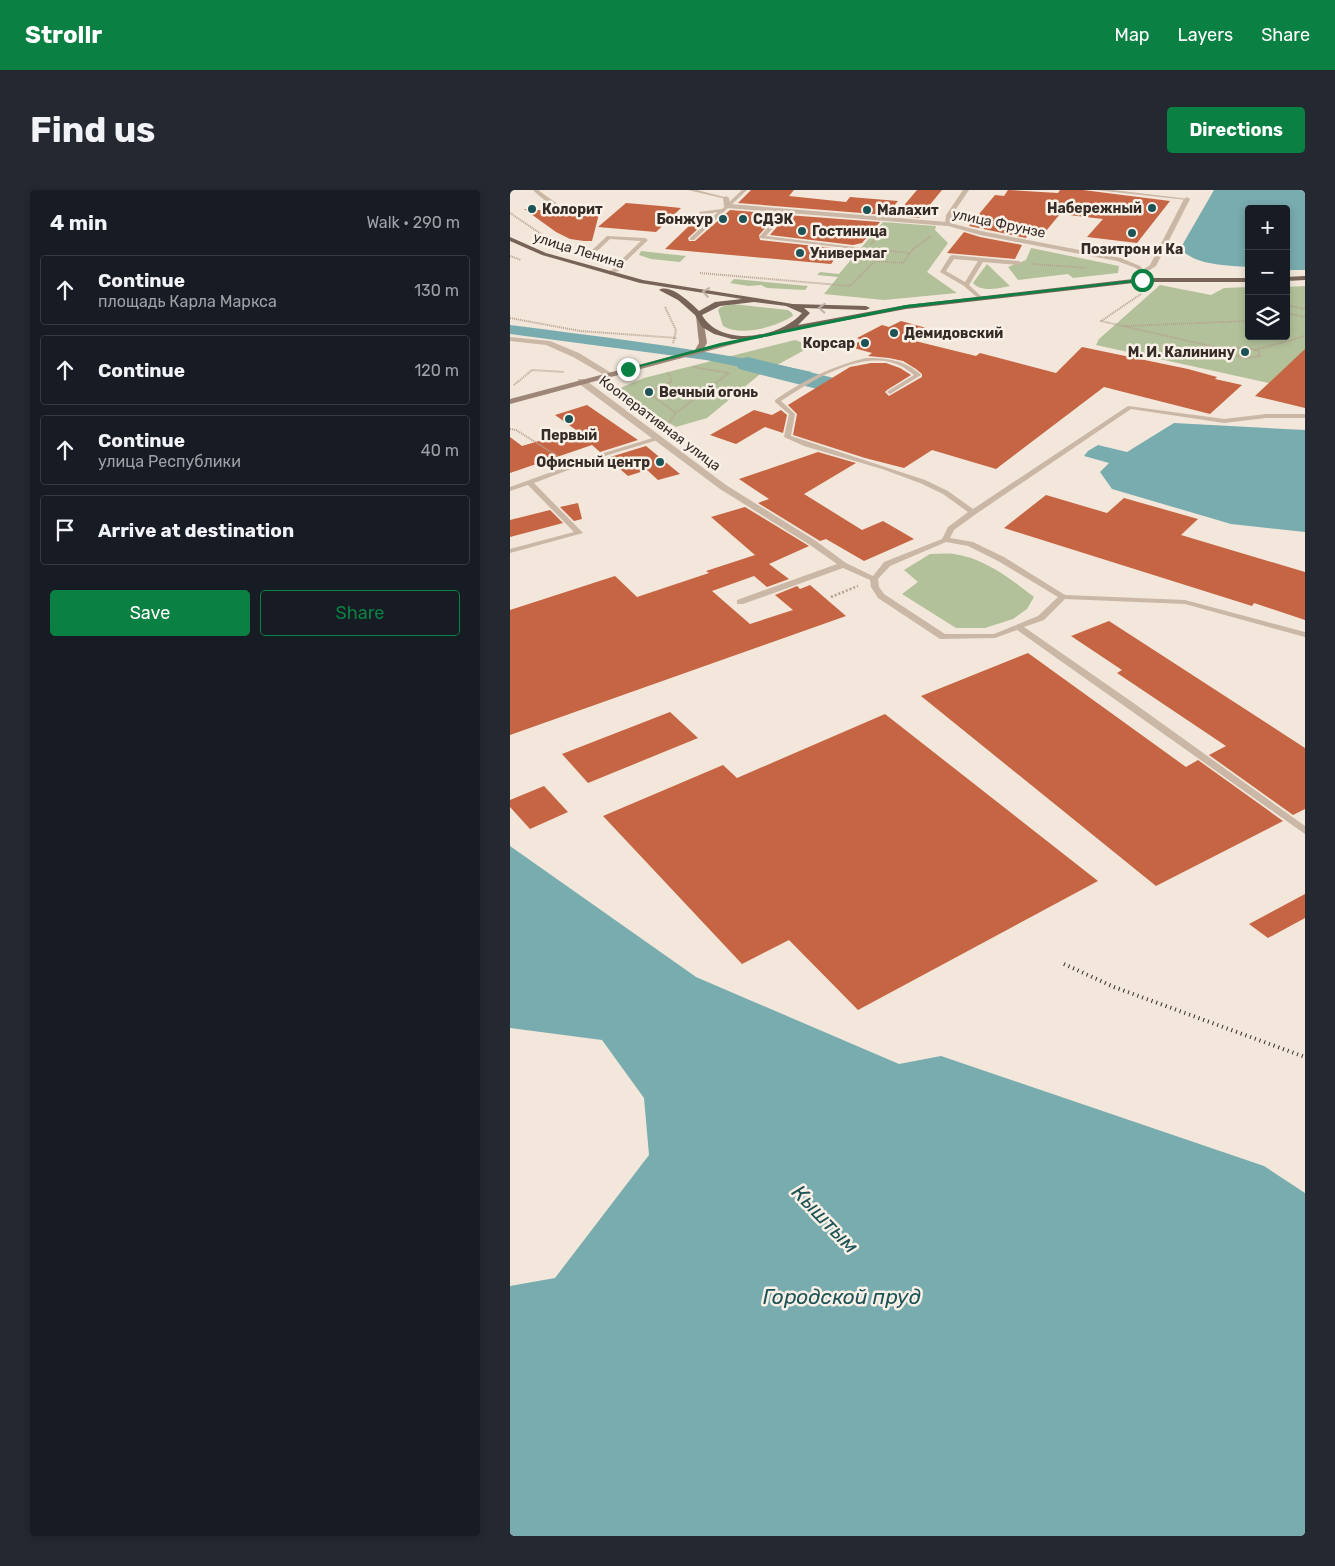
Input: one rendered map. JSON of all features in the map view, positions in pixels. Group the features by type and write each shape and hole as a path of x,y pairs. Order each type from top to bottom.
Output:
{"main road":[{"name":"улица Ленина","path":"511,241 544,254 642,282"},
{"path":"510,402 699,350 782,331 906,307 1142,276 1245,280"},
{"path":"1290,279 1305,278"},
{"path":"642,282 754,300 824,308 906,307"},
{"path":"642,282 681,298 705,325 714,332 727,336 760,336"},
{"path":"698,316 718,304 754,300"},
{"path":"782,331 796,325 806,314 798,308 787,304"},
{"path":"698,316 703,343 699,350"}],"street":[{"path":"948,224 949,215 966,190"},
{"path":"726,198 726,208"},
{"path":"1142,276 1153,266 1187,199"},
{"name":"улица Фрунзе","path":"726,208 948,224 980,233 1105,256 1130,263 1142,276"},
{"name":"Кооперативная улица","path":"510,339 547,343 576,355 609,374"},
{"name":"Кооперативная улица","path":"581,381 723,487"}],"lane":[{"path":"535,190 558,206 568,207"},
{"path":"690,190 726,198"},
{"path":"692,239 745,190"},
{"path":"1098,190 1187,199"},
{"path":"701,213 726,208"},
{"path":"785,211 762,237 859,248 850,259"},
{"path":"610,273 620,268 620,264 645,240 609,237 591,254 620,264"},
{"path":"980,298 966,285 943,272 952,257 1019,263"},
{"path":"966,285 981,260"},
{"path":"890,392 918,375 910,366 886,360 851,362 821,373 799,385 777,401 792,414 787,437 808,446 906,476 941,490 973,512"},
{"path":"945,540 951,529 973,512 1130,407 1224,421 1266,416 1305,416"},
{"path":"510,489 606,454 659,438"},
{"path":"510,551 579,533 530,482"},
{"path":"723,487 813,543 843,565 874,578"},
{"path":"874,578 888,564 945,540 970,544 1001,559 1063,597 1186,602 1305,635"},
{"path":"740,602 843,565"},
{"path":"874,578 875,587 880,596 943,637 995,636 1041,618 1063,597"},
{"path":"1018,627 1132,706 1305,831"}],"path":[{"path":"510,213 555,243"},
{"path":"884,226 868,249 910,253"},
{"path":"700,273 850,286 875,261 904,263 910,253 932,235"},
{"path":"510,256 528,263"},
{"path":"1019,263 1088,268"},
{"path":"817,290 822,284"},
{"path":"1142,293 1102,321 1232,351 1238,348 1255,350 1260,352 1260,356 1253,359 1242,358 1233,355 1232,351"},
{"path":"662,303 671,316 677,338 674,344"},
{"path":"1290,306 1305,309"},
{"path":"1290,314 1305,318"},
{"path":"510,318 580,331 677,338"},
{"path":"1122,327 1245,321"},
{"path":"1255,350 1305,336"},
{"path":"664,428 676,413 729,373 687,366"},
{"path":"663,369 670,375 671,382 655,389 653,392 654,397 676,413"},
{"path":"510,389 532,370 566,372"},
{"path":"510,430 516,430 573,466"},
{"path":"831,597 854,589"}],"green space":[{"path":"883,222 936,226 935,230 948,243 927,272 957,293 884,300 824,294 838,277 817,275 820,272 839,274"},
{"path":"1031,248 1119,266 1118,273 1073,278 1068,274 1018,280 1008,267 1026,260"},
{"path":"641,251 686,256 680,262 651,259 639,255"},
{"path":"987,264 1010,286 986,289 973,283"},
{"path":"734,279 808,286 805,290 767,288 761,285 749,286 730,283"},
{"path":"1160,285 1211,295 1224,288 1245,287 1245,340 1290,340 1290,287 1305,286 1305,391 1096,345 1099,339"},
{"path":"733,304 788,310 793,316 768,327 739,331 723,326 718,310 721,307"},
{"path":"795,340 812,346 759,375 707,418 676,427 639,405 620,388 644,378"},
{"path":"930,554 954,554 976,560 1006,577 1034,597 1027,609 1013,619 985,628 956,628 902,594 918,582 904,570"}],"water":[{"path":"1214,190 1305,190 1305,270 1290,270 1290,205 1245,205 1245,267 1203,262 1187,255 1180,249"},
{"path":"510,325 699,351 812,372 798,379 706,360 510,334"},
{"path":"1174,423 1305,430 1305,532 1231,524 1112,489 1100,472 1109,463 1084,456 1098,445 1127,452"},
{"name":"Городской пруд","path":"510,846 696,977 899,1064 941,1056 1264,1166 1305,1193 1305,1536 510,1536 510,1286 555,1278 649,1155 644,1098 602,1040 510,1028"}],"building":[{"path":"751,190 794,190 789,196 846,202 850,197 898,201 886,215 738,203"},
{"path":"917,190 942,190 919,218 895,216"},
{"path":"1008,190 1058,193 1060,190 1083,190 1170,201 1137,243 1087,237 1103,219 1060,214 1046,231 1031,229 1026,238 969,226 995,195 1004,196"},
{"path":"626,203 681,208 656,232 598,227"},
{"path":"524,209 599,214 592,241 584,241 570,239 556,232"},
{"path":"730,210 778,214 759,235 760,240 842,249 831,264 665,249 691,224 702,225 688,238 689,241 695,241"},
{"path":"787,215 880,222 862,243 853,245 770,235"},
{"path":"964,232 1022,245 1015,259 947,253"},
{"path":"901,321 930,329 911,340 976,356 980,353 1056,373 1082,347 1188,369 1217,377 1215,379 1242,385 1210,414 1104,387 996,469 932,450 904,468 865,458 793,435 797,414 788,405 850,367 871,363 886,363 900,368 911,375 887,390 885,392 889,396 922,377 922,374 903,361 868,356 872,353 850,347 862,340 857,338 882,325 889,327"},
{"path":"1305,349 1305,408 1255,396"},
{"path":"587,405 638,440 600,452 592,445 510,473 510,437 522,446 576,430 555,415"},
{"path":"754,410 772,415 781,410 787,415 783,433 765,427 736,444 710,435"},
{"path":"646,446 680,474 658,480 647,470 628,476 607,458"},
{"path":"818,452 856,463 804,494 862,530 883,521 914,539 864,561 826,539 820,541 758,503 769,499 739,479"},
{"path":"1046,495 1107,513 1124,498 1198,519 1181,535 1305,572 1305,620 1254,603 1252,606 1004,528"},
{"path":"578,503 582,519 574,521 560,507"},
{"path":"745,507 809,546 769,564 789,579 767,587 754,576 712,591 750,624 793,610 775,595 797,586 800,589 810,585 846,616 510,735 510,610 615,576 637,597 709,573 706,571 755,555 711,517"},
{"path":"550,510 563,523 510,537 510,520"},
{"path":"1109,621 1305,748 1305,809 1293,815 1209,755 1226,746 1117,673 1122,670 1071,636"},
{"path":"1028,653 1186,767 1198,760 1283,821 1156,886 921,696"},
{"path":"670,712 698,738 588,783 562,754"},
{"path":"885,714 1098,881 858,1010 789,940 742,964 603,816 723,765 737,778"},
{"path":"544,786 568,812 530,829 510,807 510,800"},
{"path":"1305,894 1305,918 1268,938 1249,924"}],"waterway":[{"path":"748,364 825,383"}],"railway":[{"path":"1064,964 1114,987 1305,1057"}],"place":[{"name":"Набережный","path":"1152,208"},
{"name":"Колорит","path":"532,209"},
{"name":"Малахит","path":"867,210"},
{"name":"Бонжур","path":"723,219"},
{"name":"СДЭК","path":"743,219"},
{"name":"Гостиница","path":"802,231"},
{"name":"Позитрон и Ка","path":"1132,233"},
{"name":"Универмаг","path":"800,253"},
{"name":"Демидовский","path":"894,333"},
{"name":"Корсар","path":"865,343"},
{"name":"М. И. Калинину","path":"1245,352"},
{"name":"Вечный огонь","path":"649,392"},
{"name":"Первый","path":"569,419"},
{"name":"Офисный центр","path":"660,462"}],"route":[{"path":"628,369 782,331 906,307 1142,280"}],"water label":[{"name":"Кыштым","path":"825,1219"}]}
